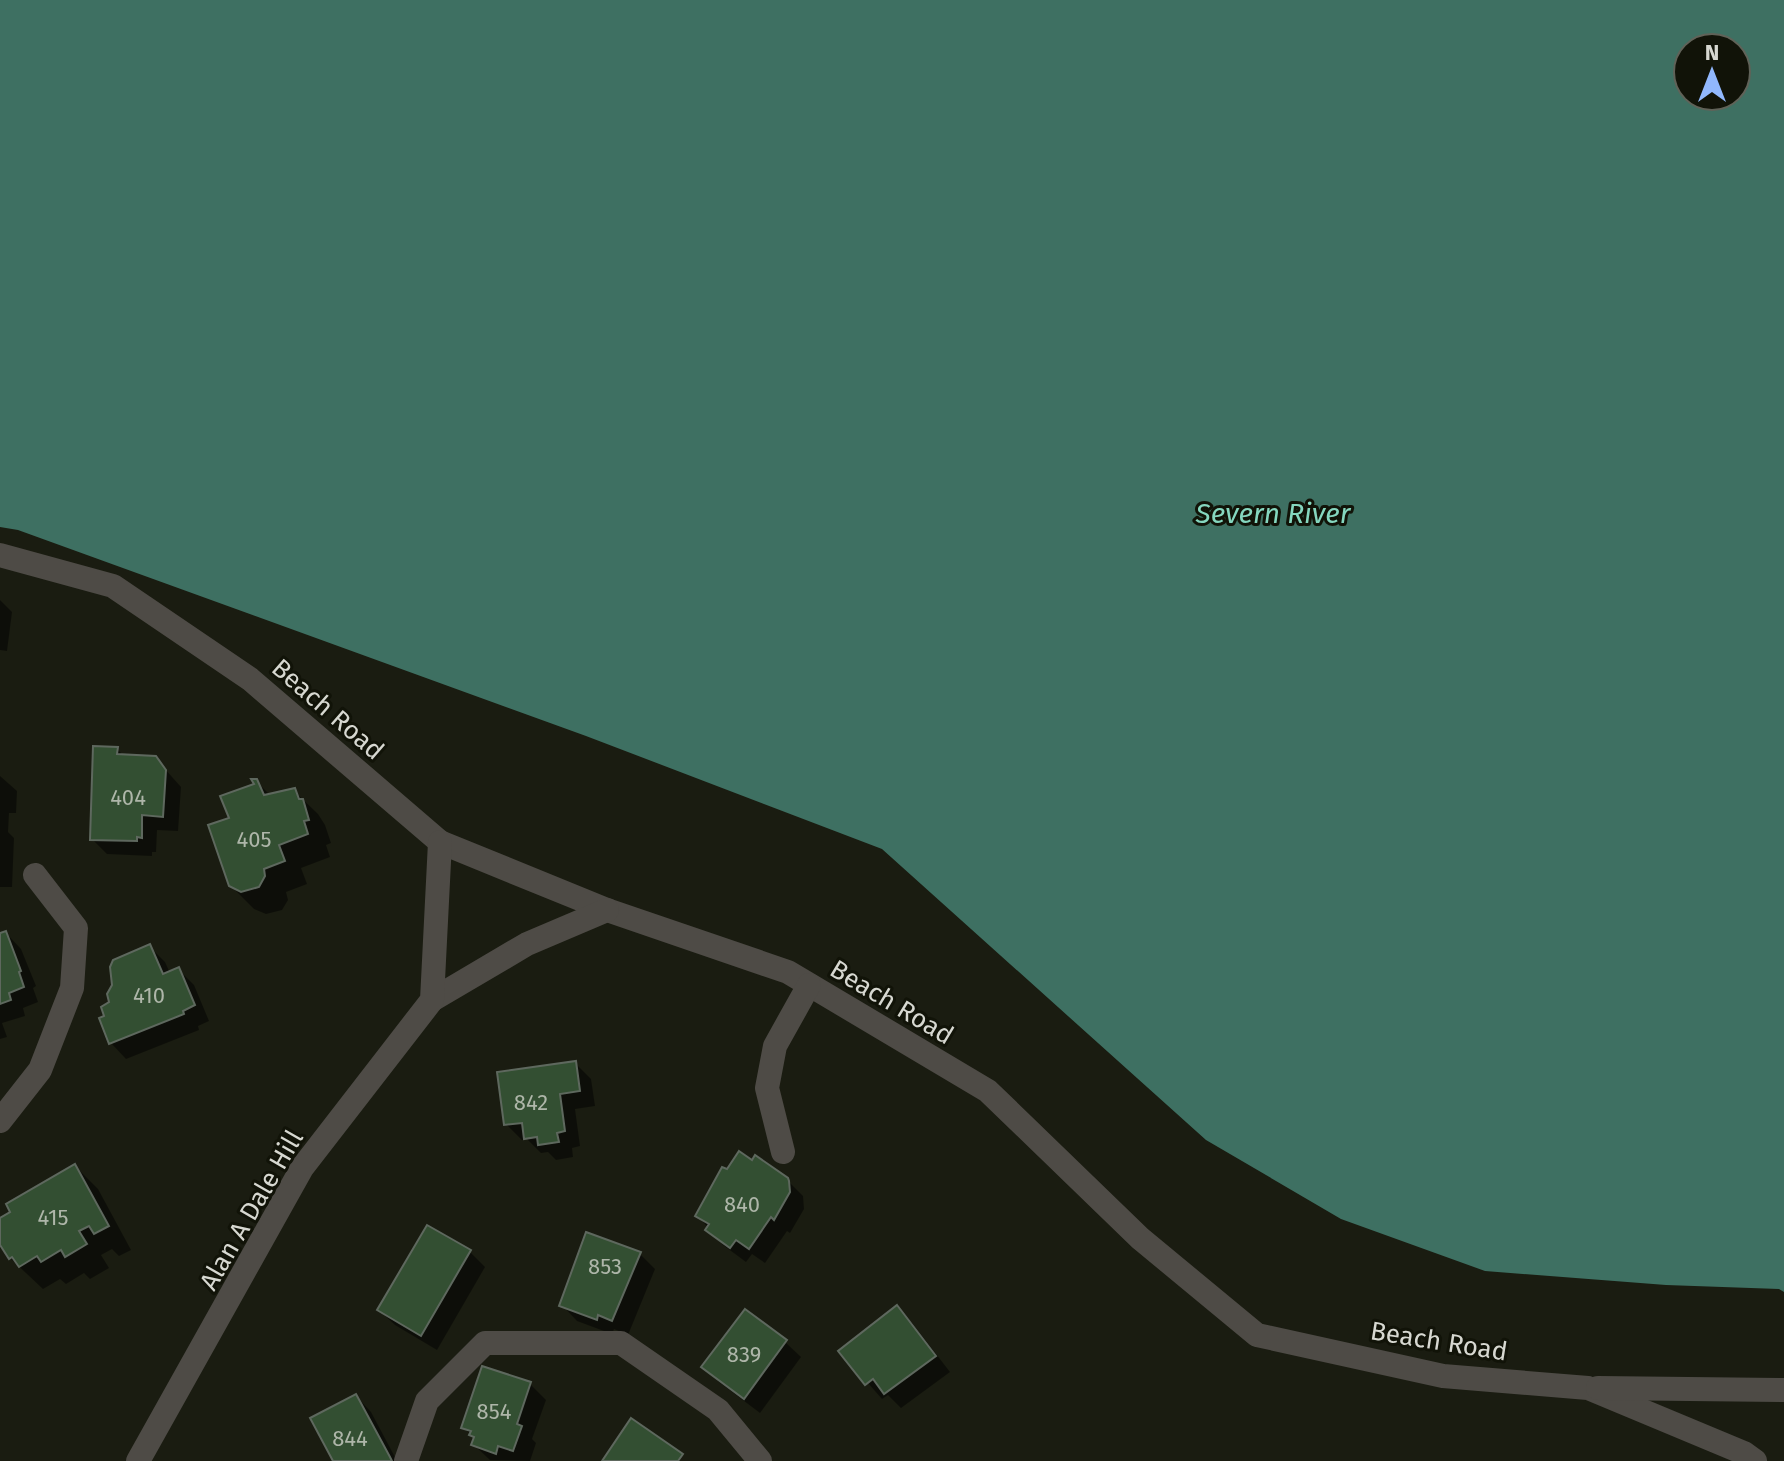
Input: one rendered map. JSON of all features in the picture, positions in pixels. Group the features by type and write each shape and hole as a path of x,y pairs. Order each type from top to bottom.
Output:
{"street":[{"name":"Beach Road","path":"0,555 113,586 250,679 440,842 607,910 788,972 988,1091 1141,1239 1257,1335 1443,1376 1588,1388 1744,1453 1755,1461"},
{"path":"432,1000 440,842"},
{"path":"0,1121 40,1070 72,988 76,928 35,875"},
{"name":"Alan A Dale Hill","path":"138,1461 302,1168 432,1000 527,944 607,910"},
{"path":"783,1152 767,1088 775,1046 809,985"},
{"path":"406,1461 427,1401 485,1343 621,1343 718,1410 760,1461"},
{"path":"1588,1388 1784,1390"}],"water":[{"name":"Severn River","path":"0,0 1784,0 1784,1292 1779,1289 1666,1285 1485,1271 1341,1219 1206,1140 882,849 586,736 18,530 0,527"}],"building":[{"path":"93,746 118,747 117,754 156,756 166,770 163,817 142,815 142,838 137,837 137,841 90,840"},
{"path":"251,779 257,779 264,795 295,788 299,799 303,799 309,820 304,821 308,834 279,845 285,861 264,869 265,876 259,887 241,892 229,886 208,825 229,818 220,796 254,784"},
{"path":"6,931 24,987 9,993 11,1000 0,1004 0,933"},
{"path":"150,944 163,974 179,967 195,1005 183,1011 184,1014 109,1044 99,1018 104,1016 101,1007 109,1002 107,994 112,985 110,967 113,960"},
{"path":"576,1061 580,1091 560,1094 565,1131 557,1133 559,1142 538,1145 537,1137 524,1139 522,1123 504,1125 497,1072"},
{"path":"739,1151 752,1160 755,1155 789,1181 790,1192 774,1220 771,1217 749,1249 736,1240 730,1248 705,1230 709,1224 695,1216 722,1167 727,1169"},
{"path":"75,1164 109,1226 94,1234 89,1226 79,1231 87,1244 65,1257 61,1250 41,1262 37,1256 19,1267 0,1245 0,1218 10,1212 6,1204"},
{"path":"427,1225 471,1250 421,1336 377,1310"},
{"path":"586,1232 641,1252 612,1321 598,1315 597,1320 559,1306"},
{"path":"897,1305 936,1356 884,1394 873,1379 865,1385 838,1351"},
{"path":"745,1309 787,1340 744,1399 701,1367"},
{"path":"482,1366 531,1382 517,1424 522,1426 513,1451 498,1446 496,1454 471,1445 474,1437 469,1435 471,1431 461,1428"},
{"path":"356,1394 392,1461 333,1461 310,1418"},
{"path":"631,1418 683,1454 678,1461 602,1461"}]}
